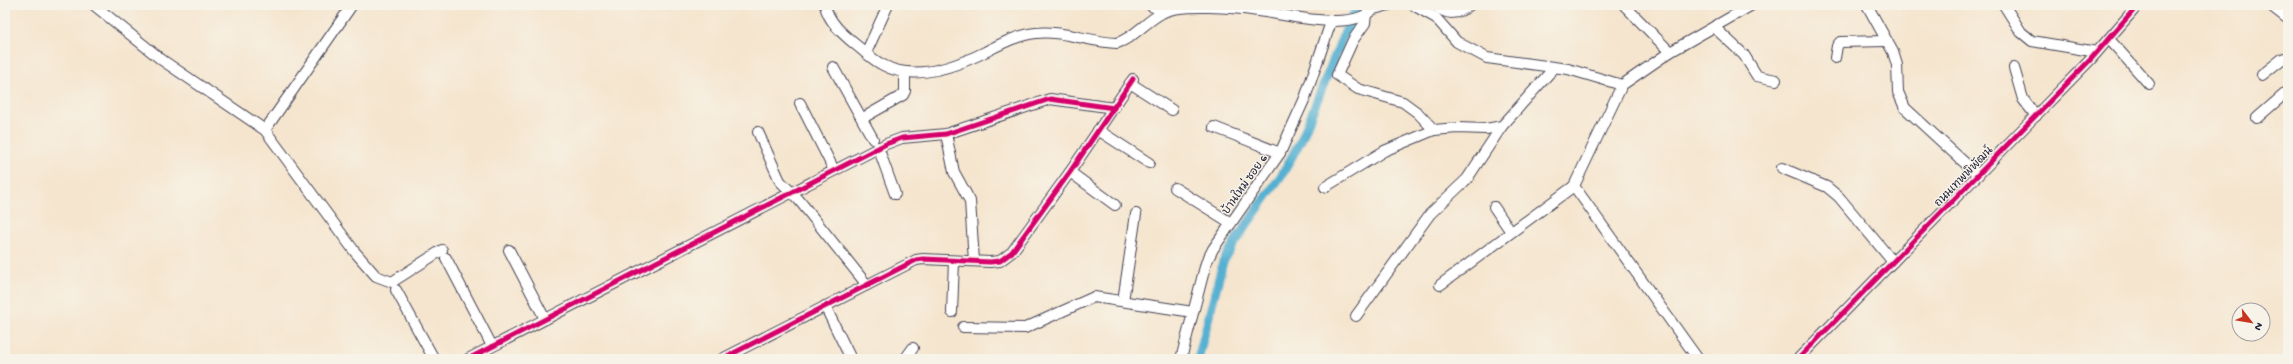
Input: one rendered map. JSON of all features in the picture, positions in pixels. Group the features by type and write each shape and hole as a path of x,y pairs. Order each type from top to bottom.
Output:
{"street":[{"path":"94,5 162,60 266,130 355,252 376,276 392,282 444,254 492,346"},
{"path":"266,130 352,5"},
{"path":"825,5 831,20 842,33 883,66 905,73 938,70 977,56 1014,38 1037,33 1117,44 1129,39 1163,12 1177,8 1194,6 1220,6 1257,10 1331,22 1347,20 1388,5"},
{"path":"866,53 888,5"},
{"path":"1150,5 1163,12"},
{"path":"1414,5 1436,18 1457,42 1476,53 1501,61 1576,71 1622,85"},
{"path":"1434,5 1452,14 1460,12 1470,5"},
{"path":"1624,5 1670,52"},
{"path":"1440,285 1574,186 1622,85 1670,52 1752,5"},
{"path":"1868,5 1893,52 1897,66 1898,92 1905,108 1978,175"},
{"path":"2004,5 2021,32 2032,41 2097,52"},
{"name":"ถนนเทพพิพัฒน์","path":"1798,359 2036,116 2109,39 2138,5"},
{"path":"2270,5 2288,19"},
{"path":"1368,12 1337,75 1358,89 1403,102 1418,113 1434,130"},
{"name":"บ้านใหม่ ซอย 6","path":"1181,359 1206,263 1213,249 1280,153 1305,98 1331,22"},
{"path":"1714,27 1744,55 1757,76 1776,80"},
{"path":"2109,39 2149,84"},
{"path":"1835,58 1835,51 1840,42 1887,41"},
{"path":"2262,75 2282,59 2288,57"},
{"path":"832,67 863,118 876,143 895,194"},
{"path":"1356,316 1430,214 1473,172 1502,126 1554,68"},
{"path":"2014,68 2023,99 2036,116"},
{"path":"863,118 902,95 905,91 905,73"},
{"path":"723,359 916,260 923,258 954,261 1000,261 1012,252 1070,172 1131,81 1172,110"},
{"path":"2257,118 2288,91"},
{"path":"468,359 545,318 605,291 792,194 834,170 876,143 902,138 946,134 1050,99 1114,108"},
{"path":"800,103 834,170"},
{"path":"1325,187 1384,151 1434,130 1457,128 1486,129 1502,126"},
{"path":"1214,127 1280,153"},
{"path":"1098,130 1149,163"},
{"path":"758,132 775,174 867,285"},
{"path":"946,134 954,172 970,201 974,261"},
{"path":"1782,168 1827,187 1839,197 1893,262"},
{"path":"1070,172 1115,205"},
{"path":"1574,186 1698,359"},
{"path":"1175,188 1231,223"},
{"path":"1494,207 1511,232"},
{"path":"1123,302 1136,214"},
{"path":"509,250 545,318"},
{"path":"952,312 954,261"},
{"path":"396,290 434,359"},
{"path":"963,327 1026,328 1088,298 1094,297 1193,312"},
{"path":"825,306 851,359"},
{"path":"905,359 913,348"}],"waterway":[{"path":"1198,359 1223,262 1236,240 1283,173 1301,140 1343,36 1358,5"}],"cycle path":[{"path":"1798,359 2091,59 2138,5"},
{"path":"722,359 916,260 1000,261 1012,252 1070,172 1133,79"},
{"path":"468,359 886,144 902,138 946,134 1050,99 1114,108"}]}
